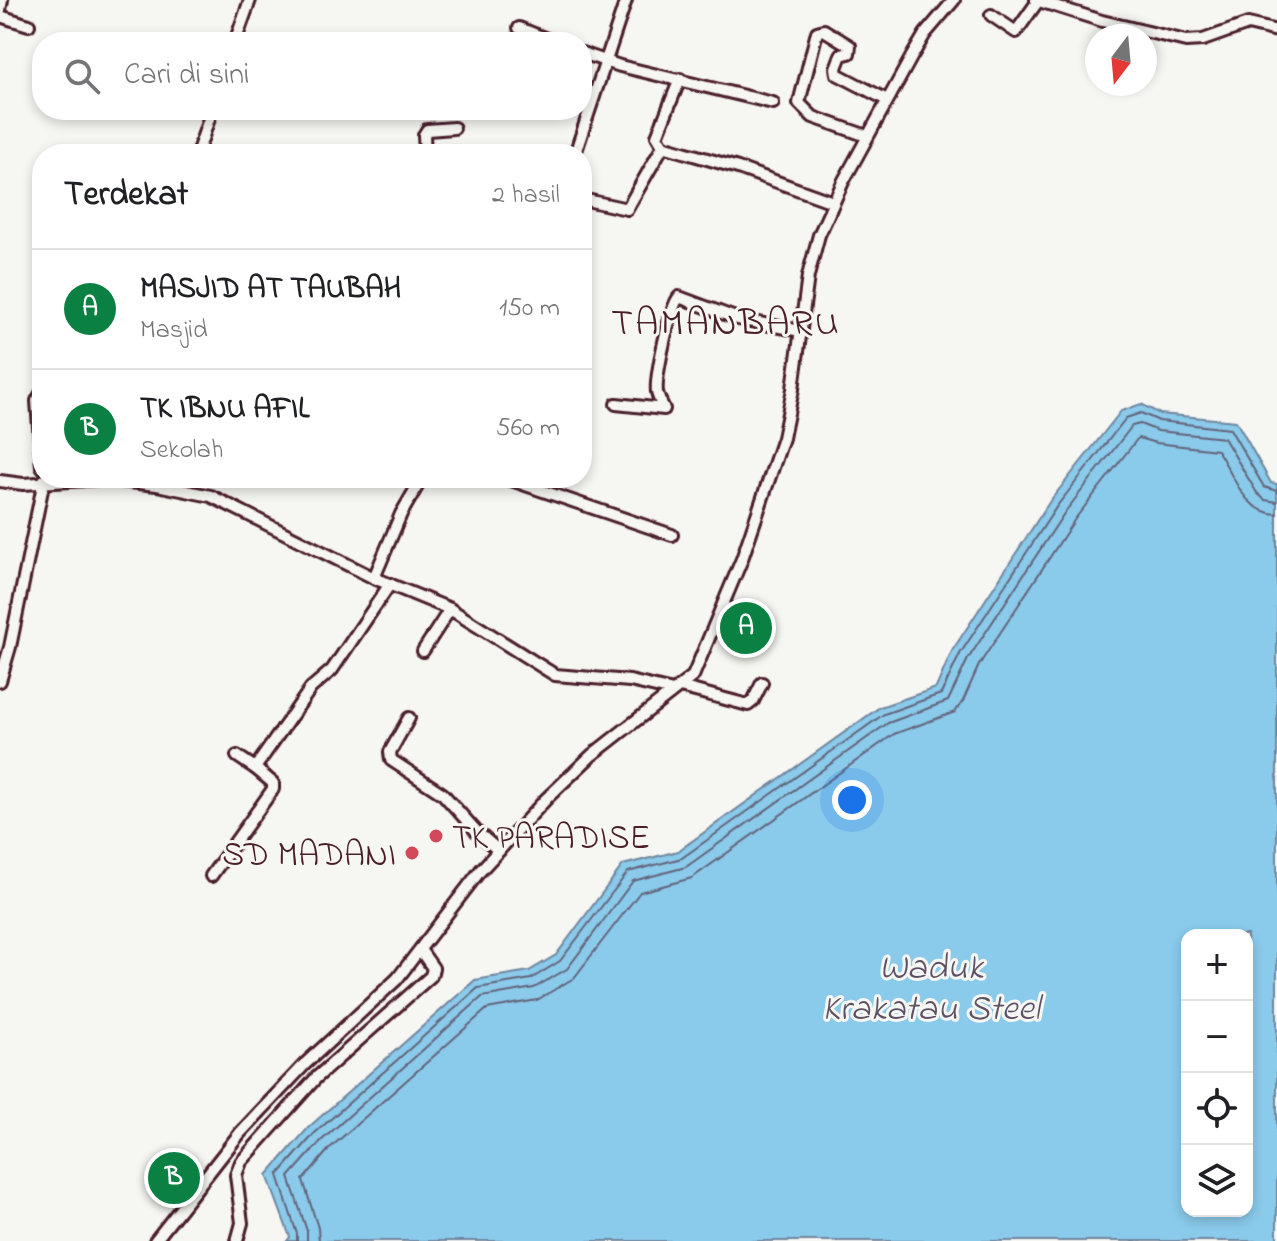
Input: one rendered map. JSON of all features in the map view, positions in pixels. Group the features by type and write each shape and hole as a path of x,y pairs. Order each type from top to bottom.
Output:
{"street":[{"path":"0,10 2,0"},
{"path":"239,32 250,0"},
{"path":"592,105 626,0"},
{"path":"155,1241 240,1133 305,1064 397,979 472,881 499,851 592,755 693,676 742,559 771,476 790,408 813,253 833,202 887,100 925,34 954,0"},
{"path":"991,15 1016,32 1037,0 1102,21 1186,41 1203,40 1248,24 1277,31"},
{"path":"0,16 29,25"},
{"path":"519,28 529,32"},
{"path":"867,136 813,117 799,103 817,32 824,30 850,46 849,53 839,58 837,74 887,100"},
{"path":"592,57 773,103"},
{"path":"680,79 657,136 663,146 738,168 833,202"},
{"path":"200,144 209,120"},
{"path":"578,144 587,120"},
{"path":"424,144 427,130 454,128"},
{"path":"592,201 627,209 663,146"},
{"path":"616,404 665,409 657,393 658,373 669,321 675,300 679,297 738,319 801,331"},
{"path":"0,481 32,481"},
{"path":"0,681 10,647 43,488"},
{"path":"168,488 197,492 231,505 374,578 450,609 555,675 630,681 748,705 762,683"},
{"path":"197,492 198,488"},
{"path":"374,578 401,514 416,488"},
{"path":"544,488 672,535"},
{"path":"255,768 311,688 332,670 390,584"},
{"path":"423,651 450,609"},
{"path":"409,718 390,752 390,759 443,794 499,851"},
{"path":"211,876 273,789 273,783 237,756"},
{"path":"237,1241 242,1223 236,1175 241,1162 316,1078 431,976 433,968 421,951"}],"water":[{"name":"Waduk Krakatau Steel","path":"1141,404 1160,414 1236,421 1271,483 1277,484 1277,1241 287,1241 290,1237 267,1175 309,1127 475,980 529,971 556,955 623,865 678,851 880,707 936,688 952,651 1050,501 1121,411"}],"place":[{"name":"MASJID AT TAUBAH","path":"746,628"},
{"name":"TK PARADISE","path":"436,836"},
{"name":"SD MADANI","path":"412,853"},
{"name":"TK IBNU AFIL","path":"174,1178"}],"district":[{"name":"TAMANBARU","path":"726,321"}]}
